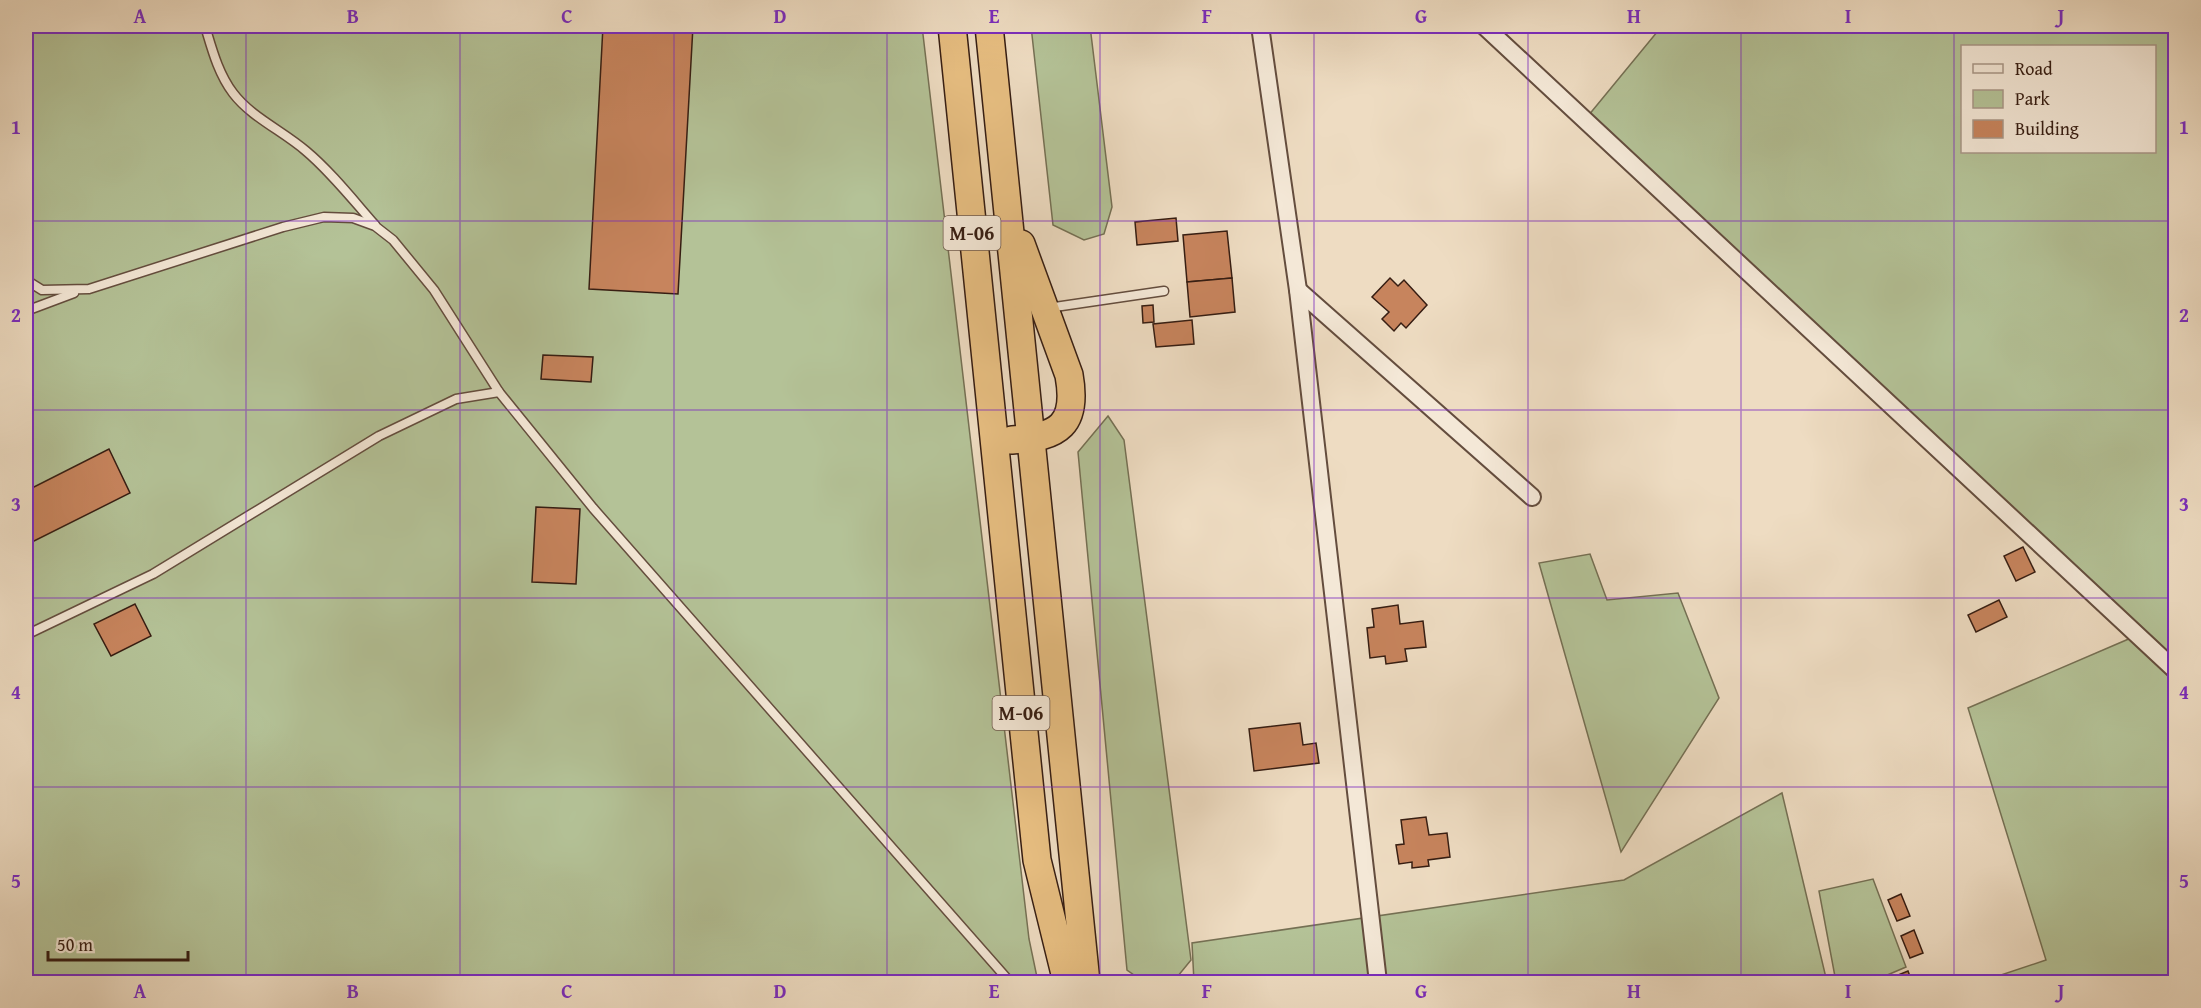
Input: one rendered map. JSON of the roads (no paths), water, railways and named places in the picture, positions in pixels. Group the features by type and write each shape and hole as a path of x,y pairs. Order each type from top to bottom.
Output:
{"highway":[{"name":"М-06","path":"952,26 1037,860 1067,982"},
{"name":"М-06","path":"989,26 1086,982"},
{"path":"993,441 1030,438 1052,433 1066,422 1071,410 1073,394 1069,375 1008,209"}],"street":[{"path":"1260,26 1298,290 1378,982"},
{"path":"1484,26 2175,671"},
{"path":"1298,290 1532,497"}],"lane":[{"path":"205,26 218,67 234,95 249,109 307,152 375,226 393,240 434,290 499,392 592,508 1010,982"},
{"path":"26,311 283,227 324,217 353,218 375,226"},
{"path":"26,280 42,290 89,289"},
{"path":"1044,308 1164,291"},
{"path":"26,635 153,573 379,436 456,399 499,392"}]}
